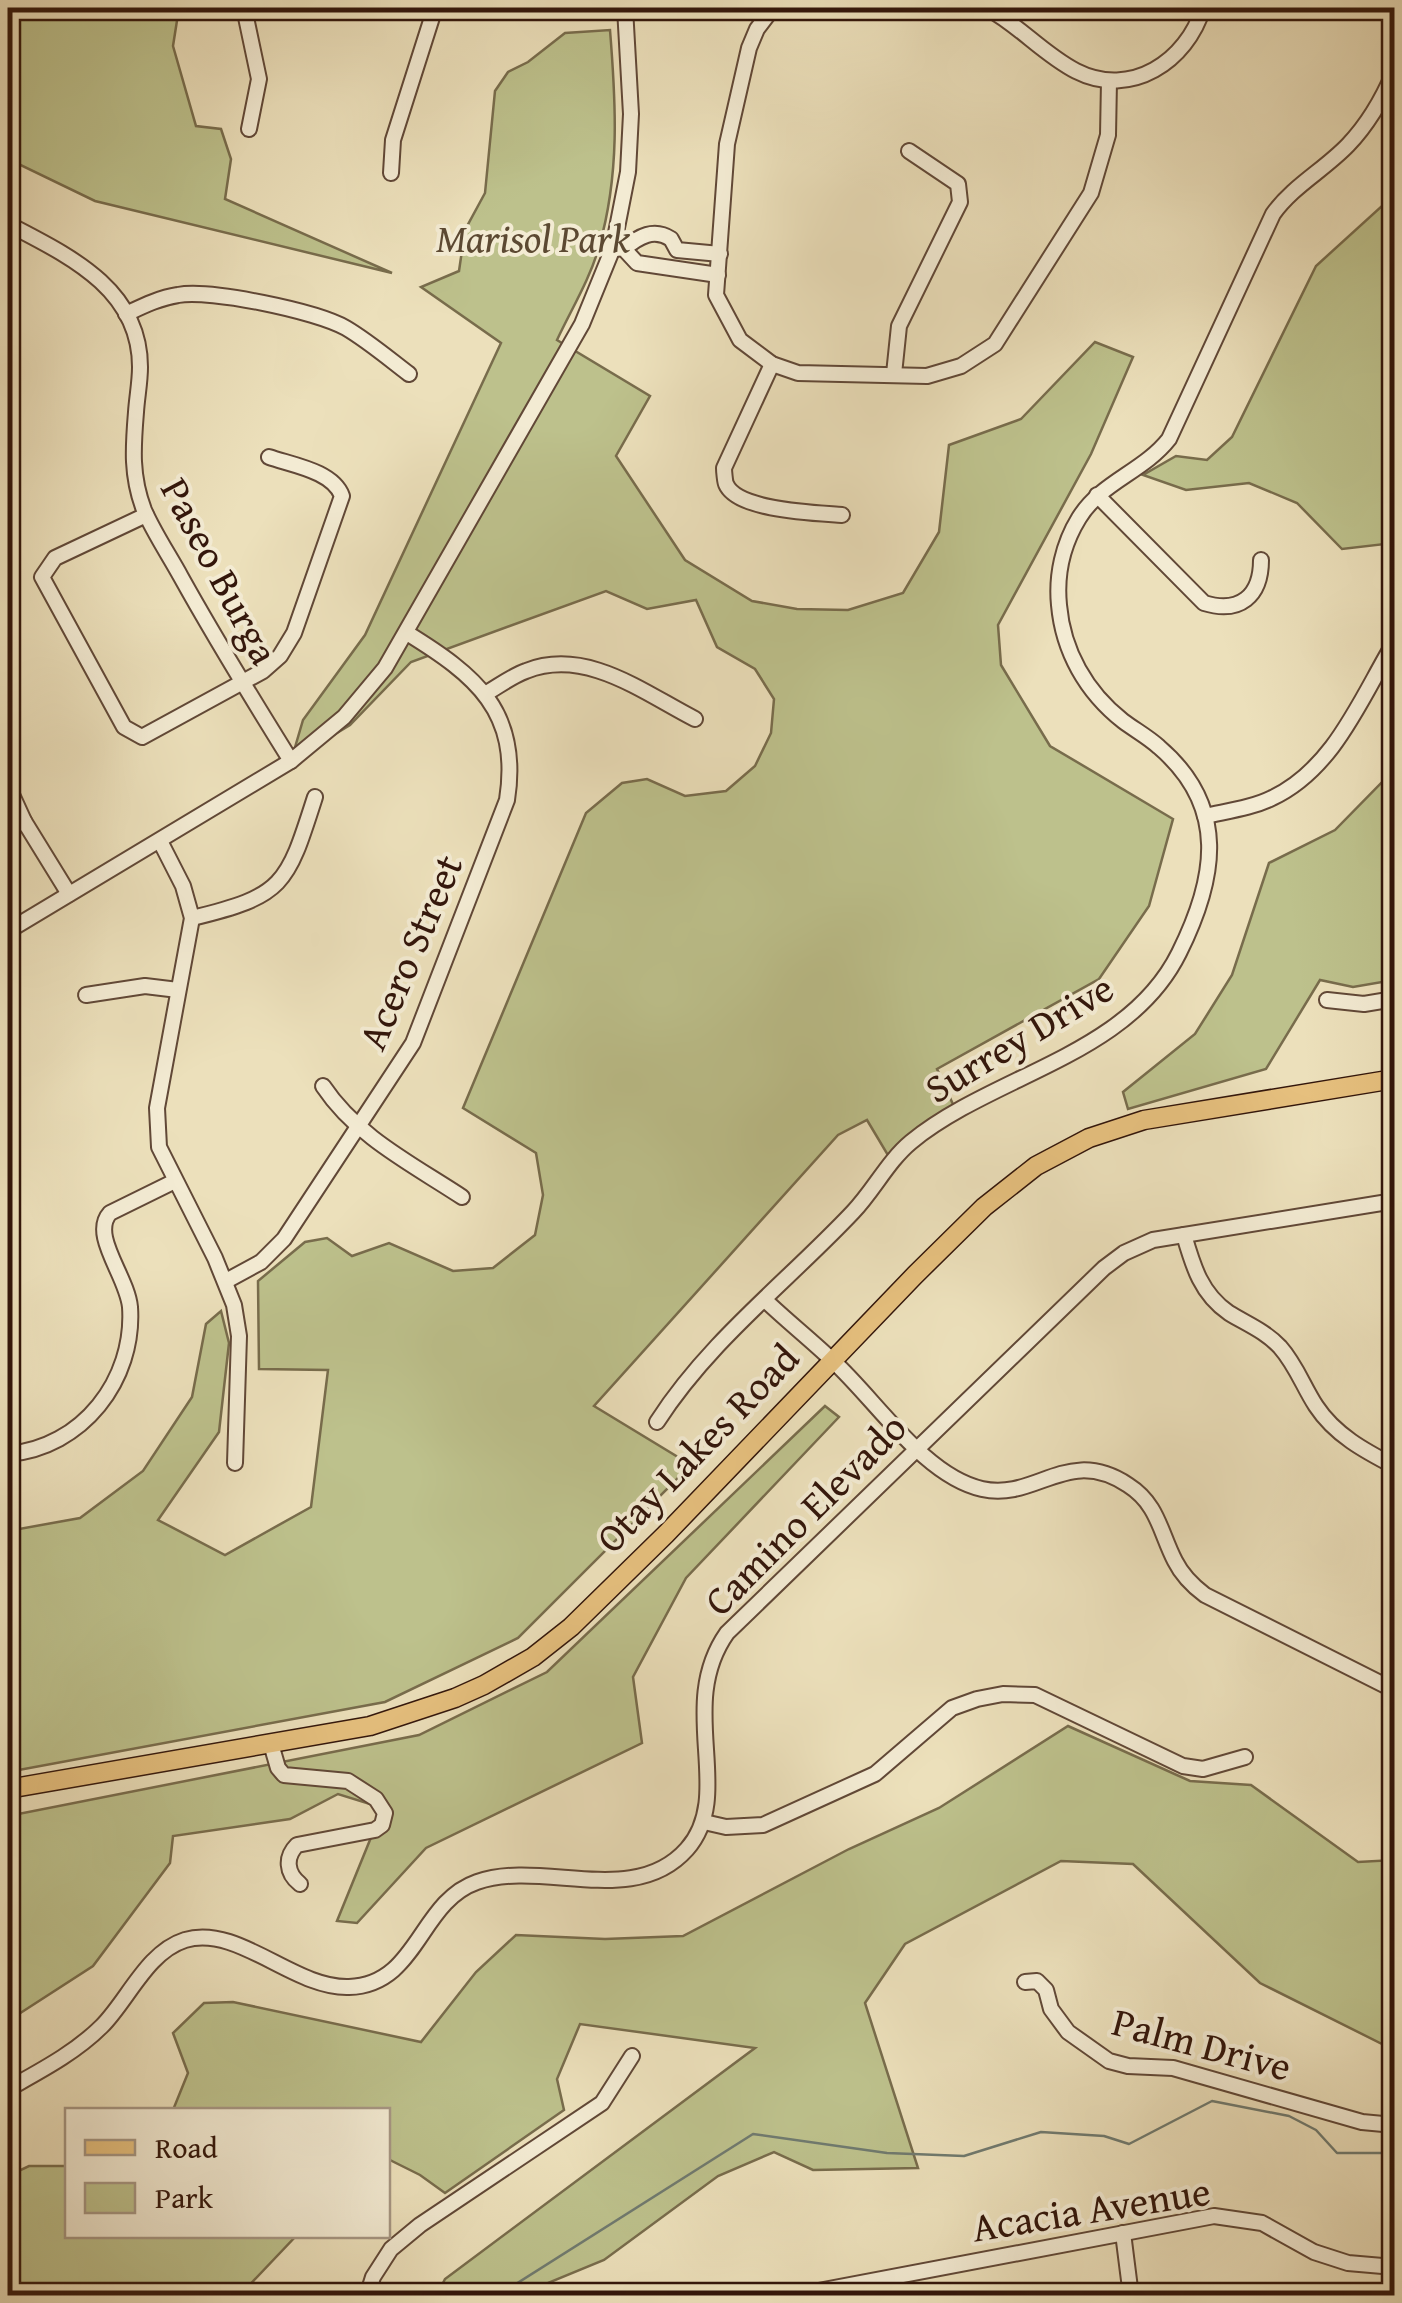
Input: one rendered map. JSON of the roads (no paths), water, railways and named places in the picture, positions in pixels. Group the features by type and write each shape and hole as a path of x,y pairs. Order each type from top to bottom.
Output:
{"main road":[{"name":"Otay Lakes Road","path":"8,1789 370,1726 456,1698 533,1657 570,1626 666,1534 832,1359 1000,1192 1072,1146 1144,1120 1394,1079"}],"street":[{"path":"244,8 259,80 249,128"},
{"path":"391,173 393,140 435,8"},
{"path":"8,931 291,761 360,700 407,634 582,324 619,249 630,114 625,8"},
{"path":"773,8 749,48 727,144 716,296 740,340 772,364 798,373 939,374 972,360 995,344 1091,193 1108,135 1109,81"},
{"path":"987,8 1079,73 1109,81 1144,75 1169,62 1188,42 1203,8"},
{"name":"Surrey Drive","path":"657,1422 701,1364 854,1212 908,1144 956,1112 1115,1026 1154,990 1178,955 1206,888 1210,852 1205,816 1180,768 1091,690 1068,648 1058,603 1060,566 1073,528 1097,495 1148,460 1169,440 1273,214 1354,137 1374,111 1394,72"},
{"path":"894,374 900,326 960,202 958,184 910,151"},
{"name":"Paseo Burga","path":"8,224 91,271 108,286 126,314 136,339 140,366 132,462 146,515 291,761"},
{"path":"619,249 654,232 672,239 678,250 675,269"},
{"path":"619,249 637,263 718,275"},
{"path":"678,250 720,254"},
{"path":"126,314 154,300 181,294 210,294 323,317 372,345 409,374"},
{"path":"772,364 724,468 725,483 730,491 779,511 842,515"},
{"path":"146,515 55,558 42,577 124,727 142,737 243,684 272,664 290,641 342,496 338,486 321,475 269,457"},
{"path":"1097,495 1204,603 1230,606 1251,595 1261,579 1261,560"},
{"name":"Acero Street","path":"226,1281 261,1262 284,1239 413,1043 503,813 510,786 509,758 501,724 485,694 458,666 407,634"},
{"path":"1205,816 1268,800 1310,773 1329,753 1394,643"},
{"path":"485,694 533,668 579,664 695,719"},
{"path":"8,786 24,821 69,894"},
{"path":"192,918 242,906 278,884 296,858 315,797"},
{"path":"8,830 24,821"},
{"path":"160,842 183,886 192,918 156,1129 175,1180 226,1281 239,1336 235,1463"},
{"path":"86,995 146,986 178,990"},
{"path":"1327,1000 1364,1004 1394,999"},
{"path":"324,1086 339,1110 358,1128 462,1197"},
{"path":"8,1454 65,1436 88,1419 112,1390 126,1358 130,1309 122,1274 102,1232 103,1221 110,1213 175,1180"},
{"name":"Camino Elevado","path":"704,1822 708,1798 703,1694 720,1642 748,1610 1114,1260 1144,1243 1394,1201"},
{"path":"1184,1235 1196,1276 1209,1294 1280,1347 1318,1410 1344,1437 1394,1466"},
{"path":"765,1300 832,1359 918,1448 953,1478 992,1491 1014,1489 1060,1472 1085,1470 1116,1478 1150,1506 1162,1525 1174,1560 1205,1595 1394,1690"},
{"path":"8,2089 90,2037 156,1959 178,1943 214,1938 328,1985 363,1986 400,1966 438,1909 453,1894 472,1884 498,1877 646,1876 680,1856 704,1822 726,1827 763,1825 874,1774 952,1708 976,1698 1035,1695 1183,1766 1203,1768 1245,1757"},
{"path":"272,1744 278,1768 284,1775 348,1781 376,1799 385,1813 382,1825 375,1830 297,1845 289,1856 288,1870 300,1884"},
{"name":"Palm Drive","path":"1026,1982 1037,1982 1046,1990 1050,2009 1068,2032 1110,2060 1128,2066 1173,2068 1362,2122 1394,2125"},
{"path":"367,2296 373,2277 401,2240 602,2103 632,2056"},
{"name":"Acacia Avenue","path":"792,2296 1214,2216 1262,2223 1314,2252 1348,2263 1394,2267"},
{"path":"1123,2233 1131,2296"}],"waterway":[{"path":"497,2296 753,2134 887,2153 964,2156 1041,2132 1104,2136 1129,2144 1212,2101 1289,2116 1316,2130 1337,2153 1394,2153"}],"park label":[{"name":"Marisol Park","path":"533,238"}]}
